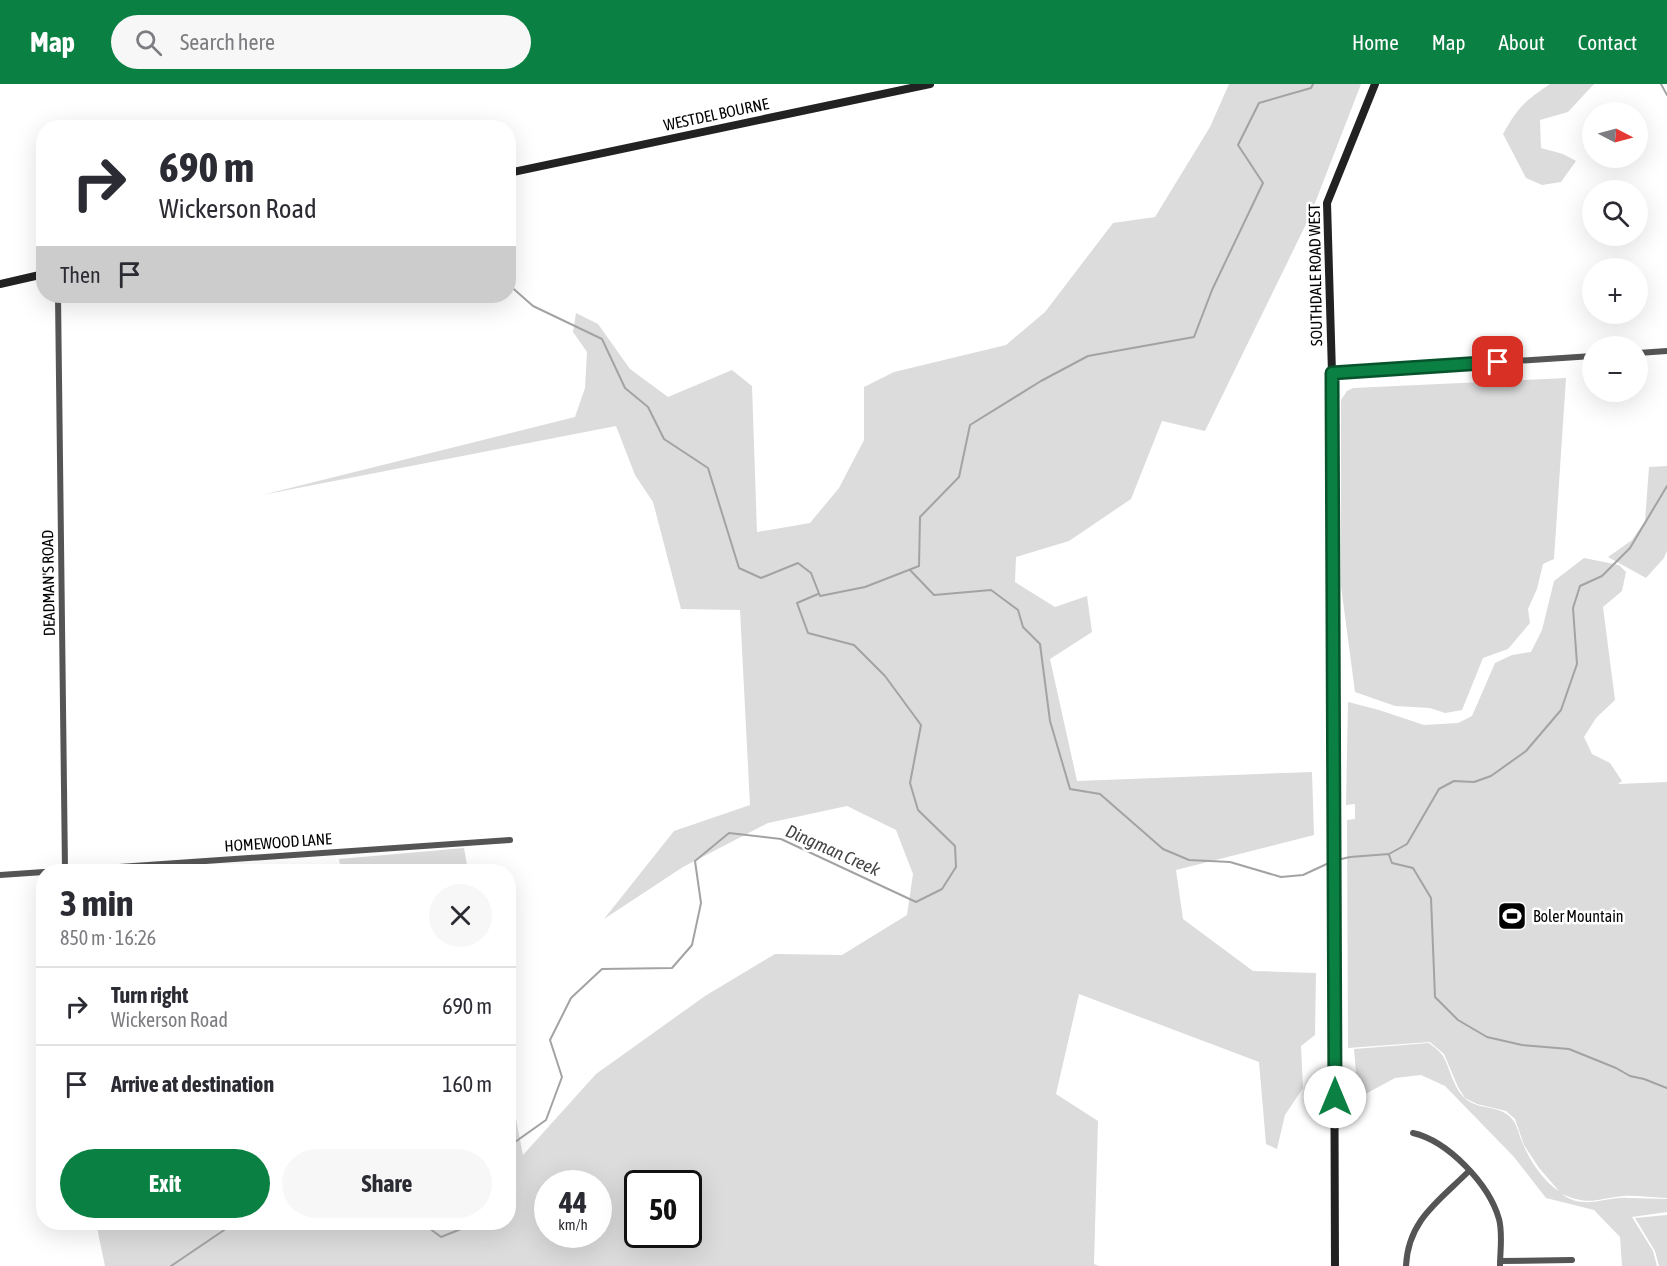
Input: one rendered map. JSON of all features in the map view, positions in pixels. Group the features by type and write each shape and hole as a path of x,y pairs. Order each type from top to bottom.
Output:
{"main road":[{"name":"WESTDEL BOURNE","path":"516,171 930,84"},
{"name":"SOUTHDALE ROAD WEST","path":"1335,1266 1332,373 1326,203 1375,84"},
{"path":"0,284 36,276"}],"street":[{"name":"DEADMAN'S ROAD","path":"58,303 65,864"},
{"path":"1648,352 1667,351"},
{"path":"1332,373 1582,357"},
{"name":"HOMEWOOD LANE","path":"154,864 510,840"},
{"name":"HOMEWOOD LANE","path":"0,875 36,873"},
{"path":"1413,1133 1426,1136 1455,1156 1483,1185 1499,1221 1500,1263 1572,1260"},
{"path":"1406,1266 1410,1240 1417,1225 1469,1171"}],"shaded area":[{"path":"1229,84 1361,84 1310,216 1205,431 1162,421 1131,499 1069,541 1016,557 1015,582 1055,607 1087,596 1092,632 1050,659 1077,781 1312,772 1314,835 1176,870 1183,919 1253,971 1316,973 1315,1035 1301,1046 1303,1088 1285,1115 1277,1149 1266,1144 1259,1062 1079,994 1056,1094 1098,1121 1094,1264 1099,1266 105,1266 97,1230 516,1230 516,1119 523,1155 596,1074 705,996 775,954 842,955 907,915 913,874 896,830 847,806 768,823 683,867 604,919 674,831 750,805 740,610 681,609 653,502 635,475 616,426 262,495 575,417 585,388 587,352 573,332 576,313 598,324 630,369 668,397 732,370 752,386 757,532 810,523 839,488 864,440 864,387 894,372 1006,345 1045,312 1113,223 1155,217 1210,127"},
{"path":"1550,84 1594,84 1568,112 1540,120 1541,148 1563,154 1576,161 1561,182 1542,185 1526,178 1503,134 1523,105"},
{"path":"1566,378 1554,559 1543,564 1537,589 1528,609 1530,623 1508,649 1483,658 1462,710 1445,713 1430,708 1395,706 1355,692 1341,586 1341,400 1347,391 1353,388"},
{"path":"1667,466 1667,551 1664,558 1646,578 1608,557 1632,540 1645,521 1649,467"},
{"name":"Boler Mountain","path":"1584,558 1619,565 1626,572 1622,591 1603,607 1615,700 1596,718 1584,737 1592,754 1610,763 1622,781 1618,784 1667,782 1667,1198 1628,1196 1586,1201 1562,1194 1578,1202 1595,1202 1619,1198 1667,1199 1667,1212 1632,1217 1653,1251 1657,1266 1622,1266 1620,1237 1594,1210 1546,1198 1514,1157 1445,1086 1421,1075 1395,1078 1358,1098 1354,1049 1429,1043 1443,1056 1462,1096 1472,1103 1496,1109 1512,1119 1526,1151 1534,1164 1543,1177 1559,1191 1539,1168 1524,1145 1515,1119 1506,1111 1477,1104 1465,1098 1444,1054 1430,1042 1348,1048 1347,820 1355,819 1355,804 1346,805 1348,702 1424,725 1458,723 1472,716 1495,663 1512,655 1531,652 1542,630 1554,581"},
{"path":"464,848 467,864 340,864 339,859"},
{"path":"1667,1215 1667,1266 1659,1266 1655,1251 1635,1218"}],"waterway":[{"path":"516,291 533,306 602,339 625,388 648,407 664,439 708,468 739,568 761,578 798,563 811,573 820,596 865,587 919,566 920,517 959,477 970,425 1041,381 1088,356 1194,337 1212,290 1263,183 1238,145 1259,103 1311,88 1313,84"},
{"path":"1661,84 1667,95"},
{"path":"1337,860 1389,854 1407,844 1439,789 1454,781 1474,782 1491,776 1526,751 1561,710 1577,664 1573,608 1580,586 1602,576 1630,548 1667,486"},
{"path":"910,570 934,595 991,590 1018,610 1023,627 1040,644 1050,721 1070,789 1100,794 1163,849 1189,860 1230,862 1281,877 1303,875 1331,862"},
{"name":"Dingman Creek","path":"516,1141 546,1120 562,1077 550,1040 571,998 602,969 672,968 692,945 701,903 695,861 729,833 781,839 916,902 942,889 956,867 955,846 918,810 910,783 921,725 885,676 854,645 808,633 797,603 818,594"},
{"path":"1389,855 1392,863 1413,868 1431,898 1435,997 1458,1020 1487,1037 1522,1045 1569,1049 1630,1076 1667,1088"},
{"name":"Dingman Creek","path":"171,1266 224,1230"},
{"name":"Dingman Creek","path":"432,1230 441,1237 458,1230"}],"place":[{"name":"Boler Mountain","path":"1512,916"}],"route":[{"path":"1335,1097 1332,373 1498,362"}]}
